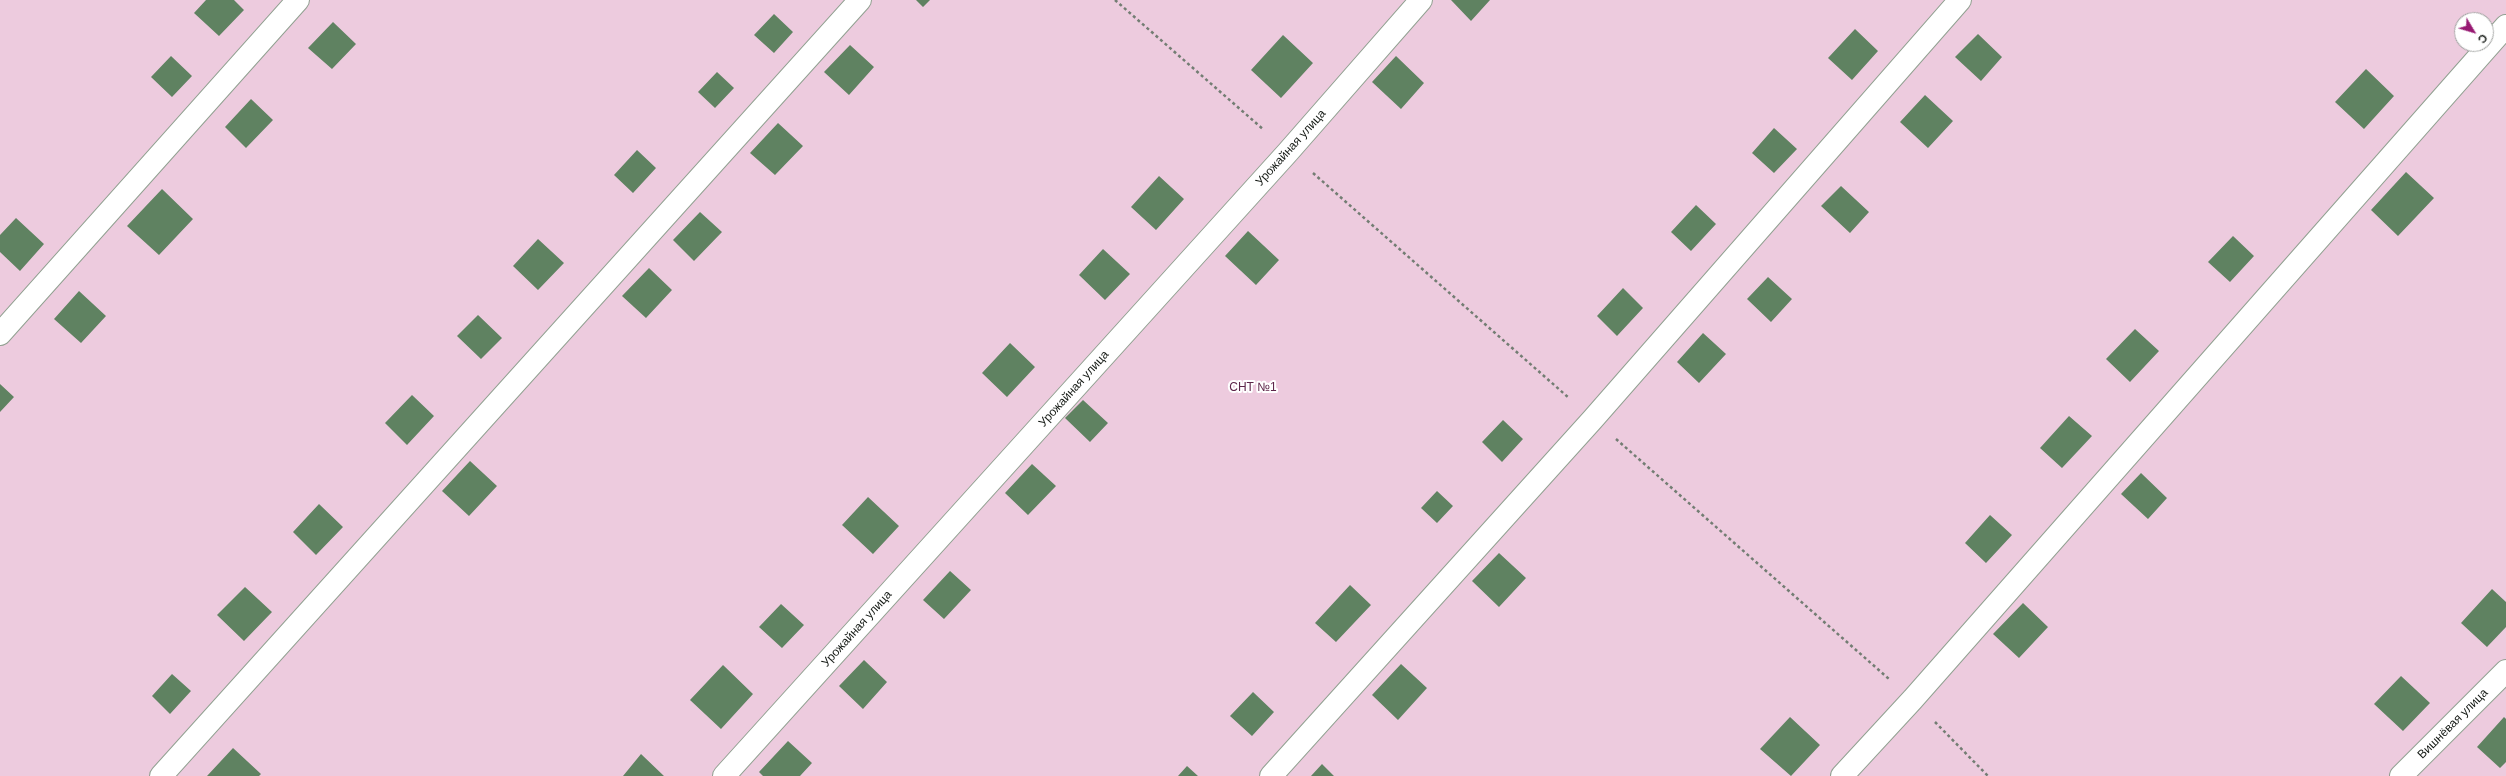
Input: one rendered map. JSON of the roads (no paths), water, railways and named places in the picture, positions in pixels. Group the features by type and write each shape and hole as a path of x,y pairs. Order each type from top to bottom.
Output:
{"street":[{"path":"0,334 298,0"},
{"path":"161,776 860,0"},
{"name":"Урожайная улица","path":"724,776 1288,152 1421,0"},
{"path":"1271,776 1593,419 1960,0"},
{"path":"1842,776 1912,699 2506,26"},
{"name":"Вишнёвая улица","path":"2401,776 2506,671"}],"park label":[{"name":"СНТ №1","path":"1253,388"}]}
